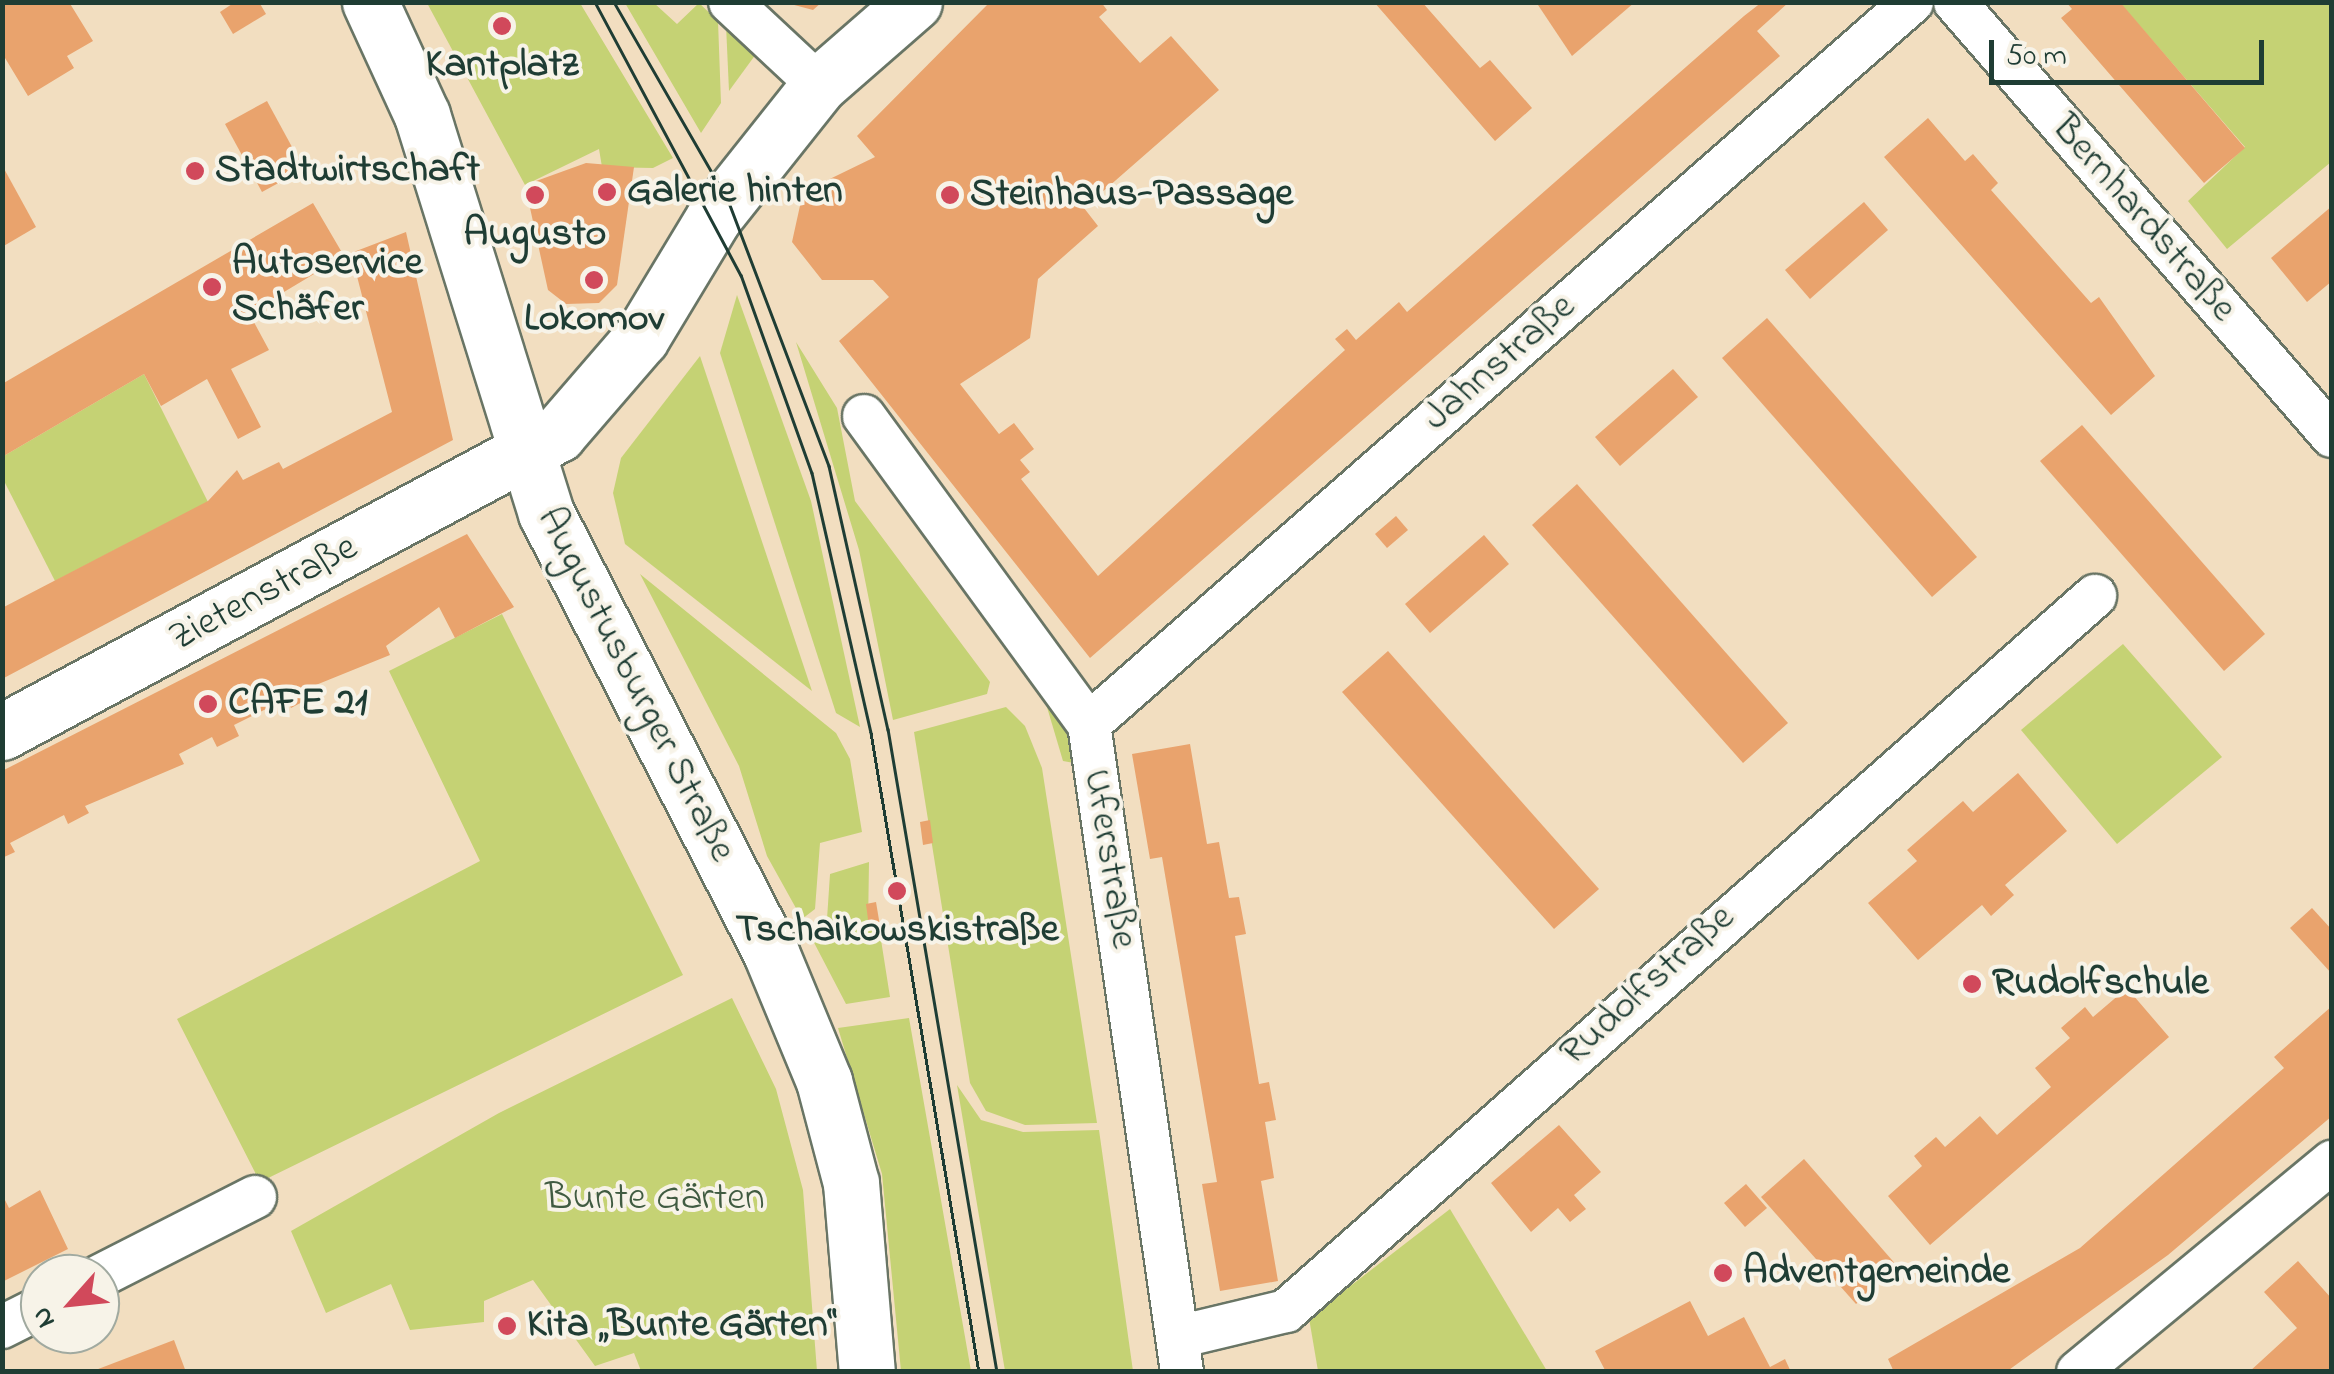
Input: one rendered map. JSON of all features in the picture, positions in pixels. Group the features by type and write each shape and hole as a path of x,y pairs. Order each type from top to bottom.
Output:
{"main road":[{"name":"Augustusburger Straße","path":"370,2 422,115 524,455 576,579 803,1024 851,1182 866,1372"},
{"name":"Zietenstraße","path":"2,732 558,434 641,338 800,70 914,2"}],"street":[{"path":"730,2 800,70"},
{"name":"Jahnstraße","path":"1089,724 1912,2"},
{"name":"Bernhardstraße","path":"1955,2 2325,414"},
{"name":"Uferstraße","path":"864,416 1089,724 1182,1354"},
{"name":"Rudolfstraße","path":"1182,1354 1286,1311 2095,596"},
{"path":"2078,1372 2332,1162"},
{"path":"120,1266 254,1197"}],"green space":[{"path":"427,3 580,3 673,158 653,168 602,167 599,149 525,185"},
{"path":"625,3 654,3 677,24 699,3 718,21 721,103 701,133"},
{"path":"2120,3 2331,3 2331,162 2227,249 2188,201 2245,147"},
{"path":"726,25 756,54 729,91"},
{"path":"737,295 811,501 860,727 836,713 720,353"},
{"path":"796,342 837,408 855,501 990,682 987,694 893,720 859,550"},
{"path":"700,356 812,691 625,544 613,493 621,458"},
{"path":"144,374 208,502 55,581 3,479 2,457"},
{"path":"640,574 836,733 850,759 862,832 820,843 815,909 802,919 767,856 739,766"},
{"path":"502,614 683,975 260,1182 177,1019 480,861 389,671"},
{"path":"2123,644 2222,757 2117,844 2021,730"},
{"path":"1041,687 1070,732 1074,763 1063,761"},
{"path":"1006,707 1025,726 1042,768 1097,1123 1025,1125 986,1111 970,1083 914,732"},
{"path":"869,862 868,928 879,927 890,997 846,1004 809,933 827,919 830,874"},
{"name":"Bunte Gärten","path":"732,998 776,1089 803,1190 817,1371 641,1371 634,1353 595,1366 533,1280 484,1301 484,1322 410,1330 391,1284 326,1313 291,1231 499,1113"},
{"path":"909,1018 971,1371 901,1371 882,1174 838,1028"},
{"path":"957,1085 981,1120 1023,1132 1099,1130 1133,1371 1005,1371"},
{"path":"1450,1209 1547,1371 1318,1371 1309,1318"}],"building":[{"path":"2,2 69,2 93,41 67,56 74,68 28,96 2,53"},
{"path":"235,2 259,2 266,14 233,34 220,12"},
{"path":"783,2 822,2 813,10"},
{"path":"990,2 1101,2 1107,10 1099,17 1140,63 1171,36 1219,90 1084,208 1098,226 1038,279 1030,338 960,384 999,434 1014,423 1034,449 1020,460 1030,472 1021,479 1098,576 1345,350 1335,339 1347,329 1356,340 1399,302 1407,312 1744,16 1762,2 1789,2 1757,31 1780,56 1090,658 839,341 889,297 873,280 822,280 792,242 803,192 875,157 857,136"},
{"path":"1374,2 1422,2 1480,68 1490,60 1532,108 1495,141"},
{"path":"1536,2 1635,2 1572,56"},
{"path":"2066,2 2120,2 2245,148 2204,183 2061,18 2072,9"},
{"path":"267,101 304,169 262,192 225,124"},
{"path":"1928,118 1965,161 1973,154 1998,183 1991,190 2091,303 2099,297 2155,376 2111,415 1884,157"},
{"path":"586,163 634,167 617,285 599,303 566,304 548,290 525,185"},
{"path":"2,165 36,227 2,247"},
{"path":"1864,202 1888,230 1810,299 1785,270"},
{"path":"313,203 344,256 249,313 269,350 231,369 261,427 238,439 207,379 161,406 144,374 2,457 2,384"},
{"path":"2332,206 2332,281 2307,302 2271,258"},
{"path":"406,232 453,440 2,679 2,608 208,501 237,470 243,480 279,462 283,469 392,412 351,253"},
{"path":"1767,318 1977,557 1932,597 1722,358"},
{"path":"1673,369 1698,397 1620,466 1595,437"},
{"path":"2082,425 2265,634 2224,671 2040,461"},
{"path":"1577,484 1788,723 1743,763 1532,525"},
{"path":"1396,516 1408,530 1387,548 1375,534"},
{"path":"467,534 514,607 455,638 439,607 386,646 390,655 301,691 306,700 291,708 286,699 234,725 239,736 217,747 212,737 179,754 184,764 85,806 89,813 68,824 64,815 10,843 15,852 2,858 2,771"},
{"path":"1484,535 1509,564 1430,633 1405,604"},
{"path":"1388,651 1599,889 1554,929 1342,692"},
{"path":"1190,744 1207,844 1219,842 1229,898 1239,897 1246,934 1235,936 1259,1084 1269,1082 1276,1120 1265,1122 1274,1178 1261,1181 1278,1281 1220,1291 1202,1184 1217,1182 1162,857 1150,859 1132,754"},
{"path":"2018,773 2067,831 2005,885 2014,895 1991,916 1982,905 1918,960 1868,903 1917,861 1907,850 1963,801 1973,812"},
{"path":"930,820 933,843 923,845 920,822"},
{"path":"876,902 880,926 869,927 866,904"},
{"path":"2312,908 2332,930 2332,974 2290,928"},
{"path":"2127,988 2169,1037 1930,1245 1888,1196 1922,1166 1914,1156 1936,1137 1945,1147 1980,1116 1997,1135 2051,1087 2035,1068 2070,1038 2061,1028 2085,1007 2093,1017"},
{"path":"2332,1006 2332,1116 2168,1255 2006,1372 1894,1372 1888,1359 2080,1248 2284,1068 2274,1057"},
{"path":"1559,1125 1601,1172 1574,1195 1586,1209 1570,1222 1558,1208 1531,1232 1491,1183"},
{"path":"1804,1159 1898,1267 1856,1304 1761,1197"},
{"path":"1746,1184 1767,1208 1745,1227 1724,1203"},
{"path":"40,1190 68,1249 58,1254 20,1254 20,1273 2,1282 2,1194 9,1208"},
{"path":"2298,1261 2332,1299 2332,1372 2249,1372 2297,1328 2264,1292"},
{"path":"1690,1301 1708,1336 1744,1317 1770,1367 1785,1359 1791,1372 1606,1372 1595,1351"},
{"path":"174,1340 186,1372 93,1372 93,1371"}],"tram line":[{"path":"595,2 741,275 812,473 871,733 979,1372"},
{"path":"614,2 728,200 829,466 888,729 997,1372"}],"place":[{"name":"Kantplatz","path":"502,26"},
{"name":"Stadtwirtschaft","path":"195,171"},
{"name":"Galerie hinten","path":"607,192"},
{"name":"Augusto","path":"535,195"},
{"name":"Steinhaus-Passage","path":"950,195"},
{"name":"Lokomov","path":"594,280"},
{"name":"Autoservice Schäfer","path":"212,287"},
{"name":"CAFE 21","path":"208,704"},
{"name":"Tschaikowskistraße","path":"897,891"},
{"name":"Rudolfschule","path":"1972,984"},
{"name":"Adventgemeinde","path":"1723,1273"},
{"name":"Kita „Bunte Gärten“","path":"507,1326"}]}
